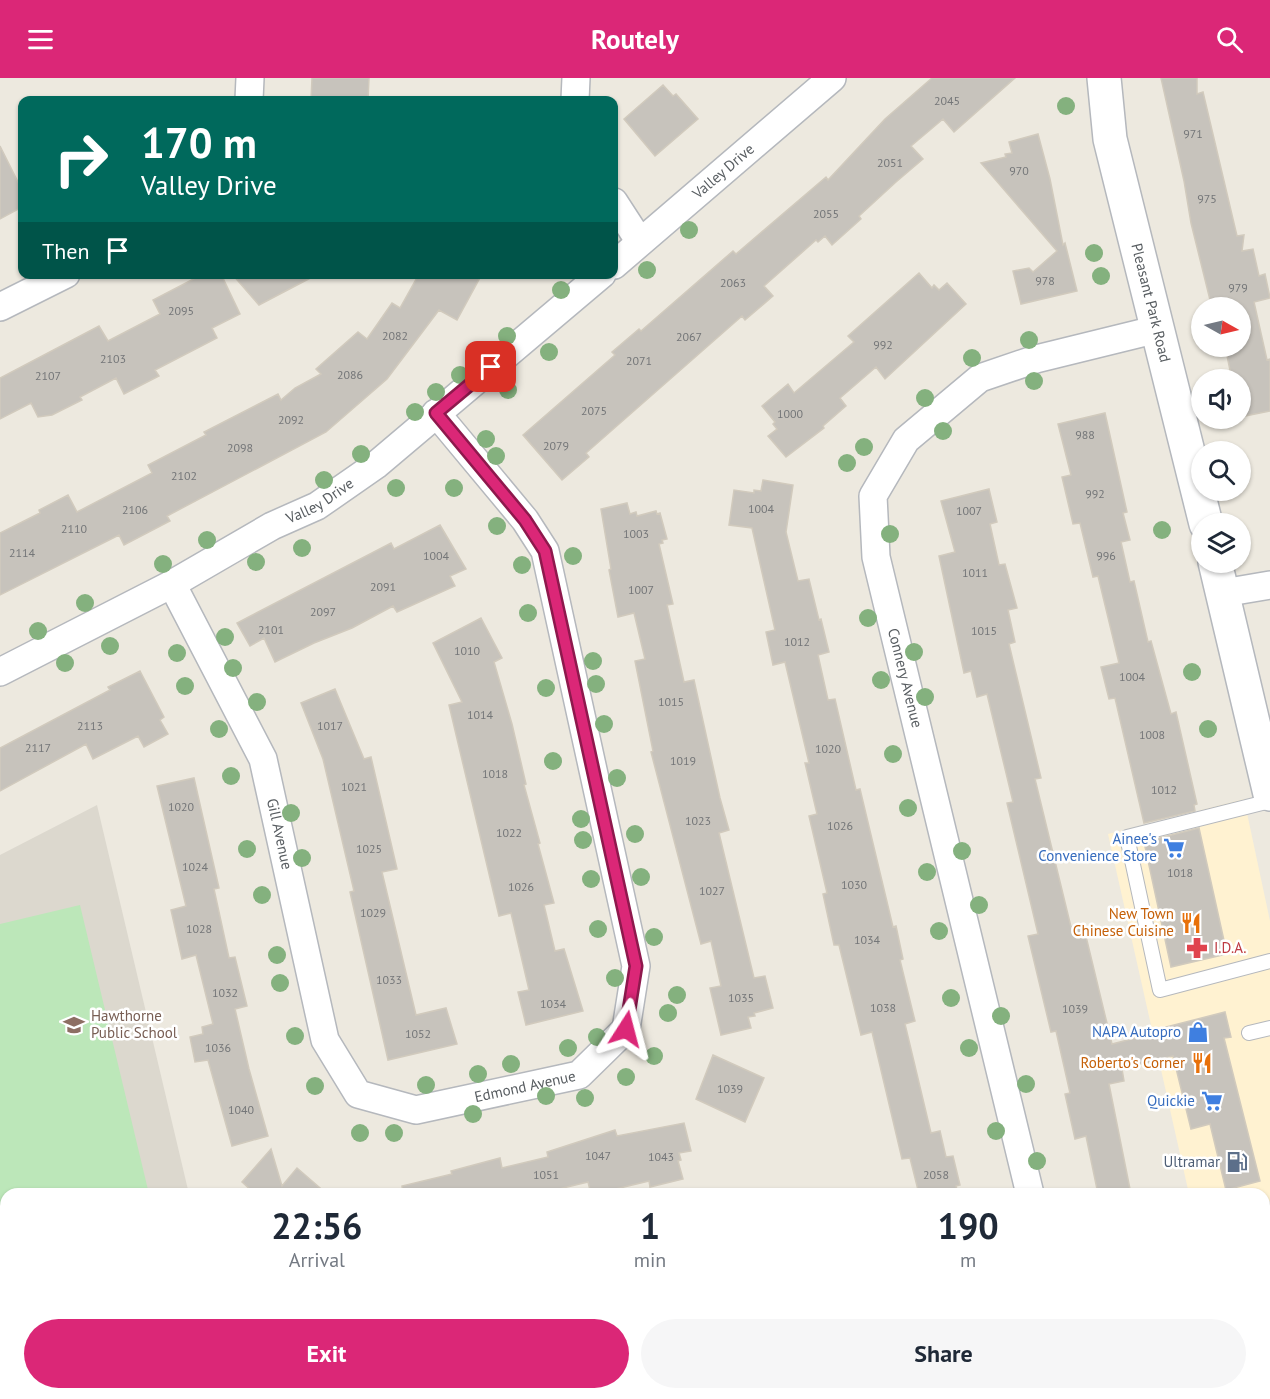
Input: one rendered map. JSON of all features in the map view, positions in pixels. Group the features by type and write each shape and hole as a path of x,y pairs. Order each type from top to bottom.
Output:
{"street":[{"path":"249,96 250,78"},
{"path":"575,96 576,78"},
{"name":"Valley Drive","path":"618,261 832,78"},
{"name":"Pleasant Park Road","path":"1104,78 1110,139 1203,513"},
{"path":"618,208 640,242"},
{"path":"0,307 56,279"},
{"name":"Valley Drive","path":"0,672 172,584 272,526 317,506 376,465 596,279"},
{"name":"Connery Avenue","path":"1029,1188 876,557 873,496 906,440 980,378 1036,358 1158,328"},
{"name":"Edmond Avenue","path":"358,1094 416,1110 579,1074 626,1029 636,966 545,551 525,520 436,413"},
{"path":"1270,585 1219,578 1270,794"},
{"name":"Gill Avenue","path":"172,584 263,759 325,1040 358,1094"}],"lane":[{"path":"1270,801 1127,837 1160,990 1270,961"},
{"path":"1249,1033 1270,1028"}],"shaded area":[{"path":"1244,799 1270,921 1270,1188 1188,1188 1108,834"},
{"name":"Hawthorne Public School","path":"97,805 188,1188 0,1188 0,855"}],"green space":[{"path":"80,905 148,1188 0,1188 0,924"}],"building":[{"path":"312,78 369,78 368,96 311,96"},
{"path":"932,78 1015,78 954,132 943,119 911,146 923,159 859,216 861,219 832,245 825,236 818,242 816,240 764,286 773,296 745,320 742,316 586,453 589,457 562,480 523,435 615,355 612,352 639,329 641,331 733,251 736,254 826,177 828,180 885,119"},
{"path":"1161,78 1197,78 1197,94 1203,92 1237,236 1244,235 1242,251 1253,249 1259,276 1265,274 1270,298 1254,302 1267,360 1270,359 1270,411 1251,415 1251,369 1230,369 1227,357 1251,357 1251,297 1209,297 1191,223"},
{"path":"663,85 673,96 676,94 698,119 655,156 624,119"},
{"path":"1038,134 1050,179 1063,245 1065,243 1077,291 1021,304 1013,271 1029,268 1033,272 1057,251 981,163 1006,157 1005,154 1012,153 1009,142"},
{"path":"0,146 18,182 18,209 0,219"},
{"path":"919,273 932,288 934,285 939,290 947,283 966,304 885,379 876,367 840,398 846,406 823,426 824,428 786,457 768,436 777,429 773,424 775,422 762,406 788,384 794,393 854,342 848,336"},
{"path":"193,279 223,279 240,314 212,328 217,338 155,370 159,376 124,394 116,378 80,397 82,400 52,415 38,417 31,403 0,419 0,378 99,326 108,341 160,314 153,300"},
{"path":"236,279 308,279 259,305"},
{"path":"416,279 479,279 457,320 439,310 387,379 326,432 167,516 170,521 124,545 119,535 0,595 0,533 40,513 39,510 68,495 77,512 152,473 148,465 206,435 204,432 278,394 281,400 295,388 321,374 316,369 358,332 367,339 392,303 400,308"},
{"path":"1105,413 1127,512 1123,513 1130,540 1121,542 1130,582 1134,581 1148,642 1151,641 1171,714 1176,712 1197,804 1194,805 1195,811 1144,823 1115,698 1109,699 1101,667 1119,663 1098,576 1093,577 1080,523 1073,524 1062,477 1071,475 1058,424"},
{"path":"763,480 793,485 786,532 798,581 809,579 819,620 821,619 829,652 818,655 828,700 835,699 856,790 860,789 893,927 896,926 903,959 900,960 915,1021 905,1024 931,1133 940,1131 946,1157 953,1156 960,1185 956,1186 956,1188 918,1188 910,1158 902,1159 872,1032 861,1035 839,945 834,945 823,894 827,893 809,816 817,814 805,763 809,763 785,662 773,665 766,632 775,630 752,528 729,525 734,490 754,493 754,490 761,491"},
{"path":"989,489 997,522 990,524 999,565 1005,564 1017,608 1008,610 1015,642 1009,644 1041,778 1035,779 1071,927 1083,924 1112,1044 1225,1012 1231,1037 1224,1038 1260,1181 1226,1188 1210,1124 1191,1129 1173,1056 1122,1069 1124,1081 1109,1084 1130,1188 1097,1188 1086,1136 1075,1139 1065,1094 1070,1093 1056,1031 1051,1032 1028,936 1038,934 1007,803 1013,802 987,694 977,697 971,671 964,673 939,556 955,552 941,501"},
{"path":"627,503 630,514 636,512 637,516 656,511 657,514 660,513 667,539 662,540 663,543 659,544 673,604 667,605 684,682 694,680 729,830 719,833 754,978 765,976 773,1008 748,1017 751,1028 721,1035 710,988 721,986 711,941 701,944 651,752 653,751 635,661 645,659 634,613 618,617 609,570 611,569 601,509"},
{"path":"440,525 466,569 450,576 455,586 397,612 393,606 352,628 275,662 264,638 250,646 237,623 391,543 394,549"},
{"path":"481,618 502,658 494,662 512,724 526,784 524,785 554,903 544,905 555,951 564,949 583,1011 526,1025 518,992 529,990 511,913 499,916 449,705 462,702 433,643"},
{"path":"140,671 164,717 160,720 168,734 144,747 138,736 93,759 86,744 0,791 0,748 110,690 108,687"},
{"path":"335,689 364,759 371,757 397,869 382,872 416,1015 446,1008 457,1044 388,1060 350,892 354,891 323,759 301,703"},
{"path":"194,778 219,888 214,889 229,958 235,957 247,1006 235,1009 268,1136 232,1146 208,1060 195,1062 190,1037 203,1034 202,1027 213,1024 196,955 182,959 171,910 186,906 157,786"},
{"path":"1199,828 1227,954 1171,967 1144,842"},
{"path":"713,1055 764,1078 745,1122 696,1099"},
{"path":"684,1123 691,1151 679,1153 681,1160 678,1161 683,1179 650,1187 649,1181 620,1188 590,1188 588,1182 563,1188 402,1188 402,1186 452,1174 451,1171 500,1158 502,1168 548,1157 547,1152 615,1130 617,1136"},
{"path":"271,1149 282,1186 297,1168 320,1188 248,1188 242,1182"}],"place":[{"name":"Ainee's Convenience Store","path":"1174,848"},
{"name":"New Town Chinese Cuisine","path":"1191,923"},
{"name":"I.D.A.","path":"1197,948"},
{"name":"Hawthorne Public School","path":"74,1025"},
{"name":"NAPA Autopro","path":"1198,1032"},
{"name":"Roberto's Corner","path":"1202,1063"},
{"name":"Quickie","path":"1212,1101"},
{"name":"Ultramar","path":"1237,1162"}],"route":[{"path":"491,367 436,413 525,520 545,551 636,966 626,1029"}]}
